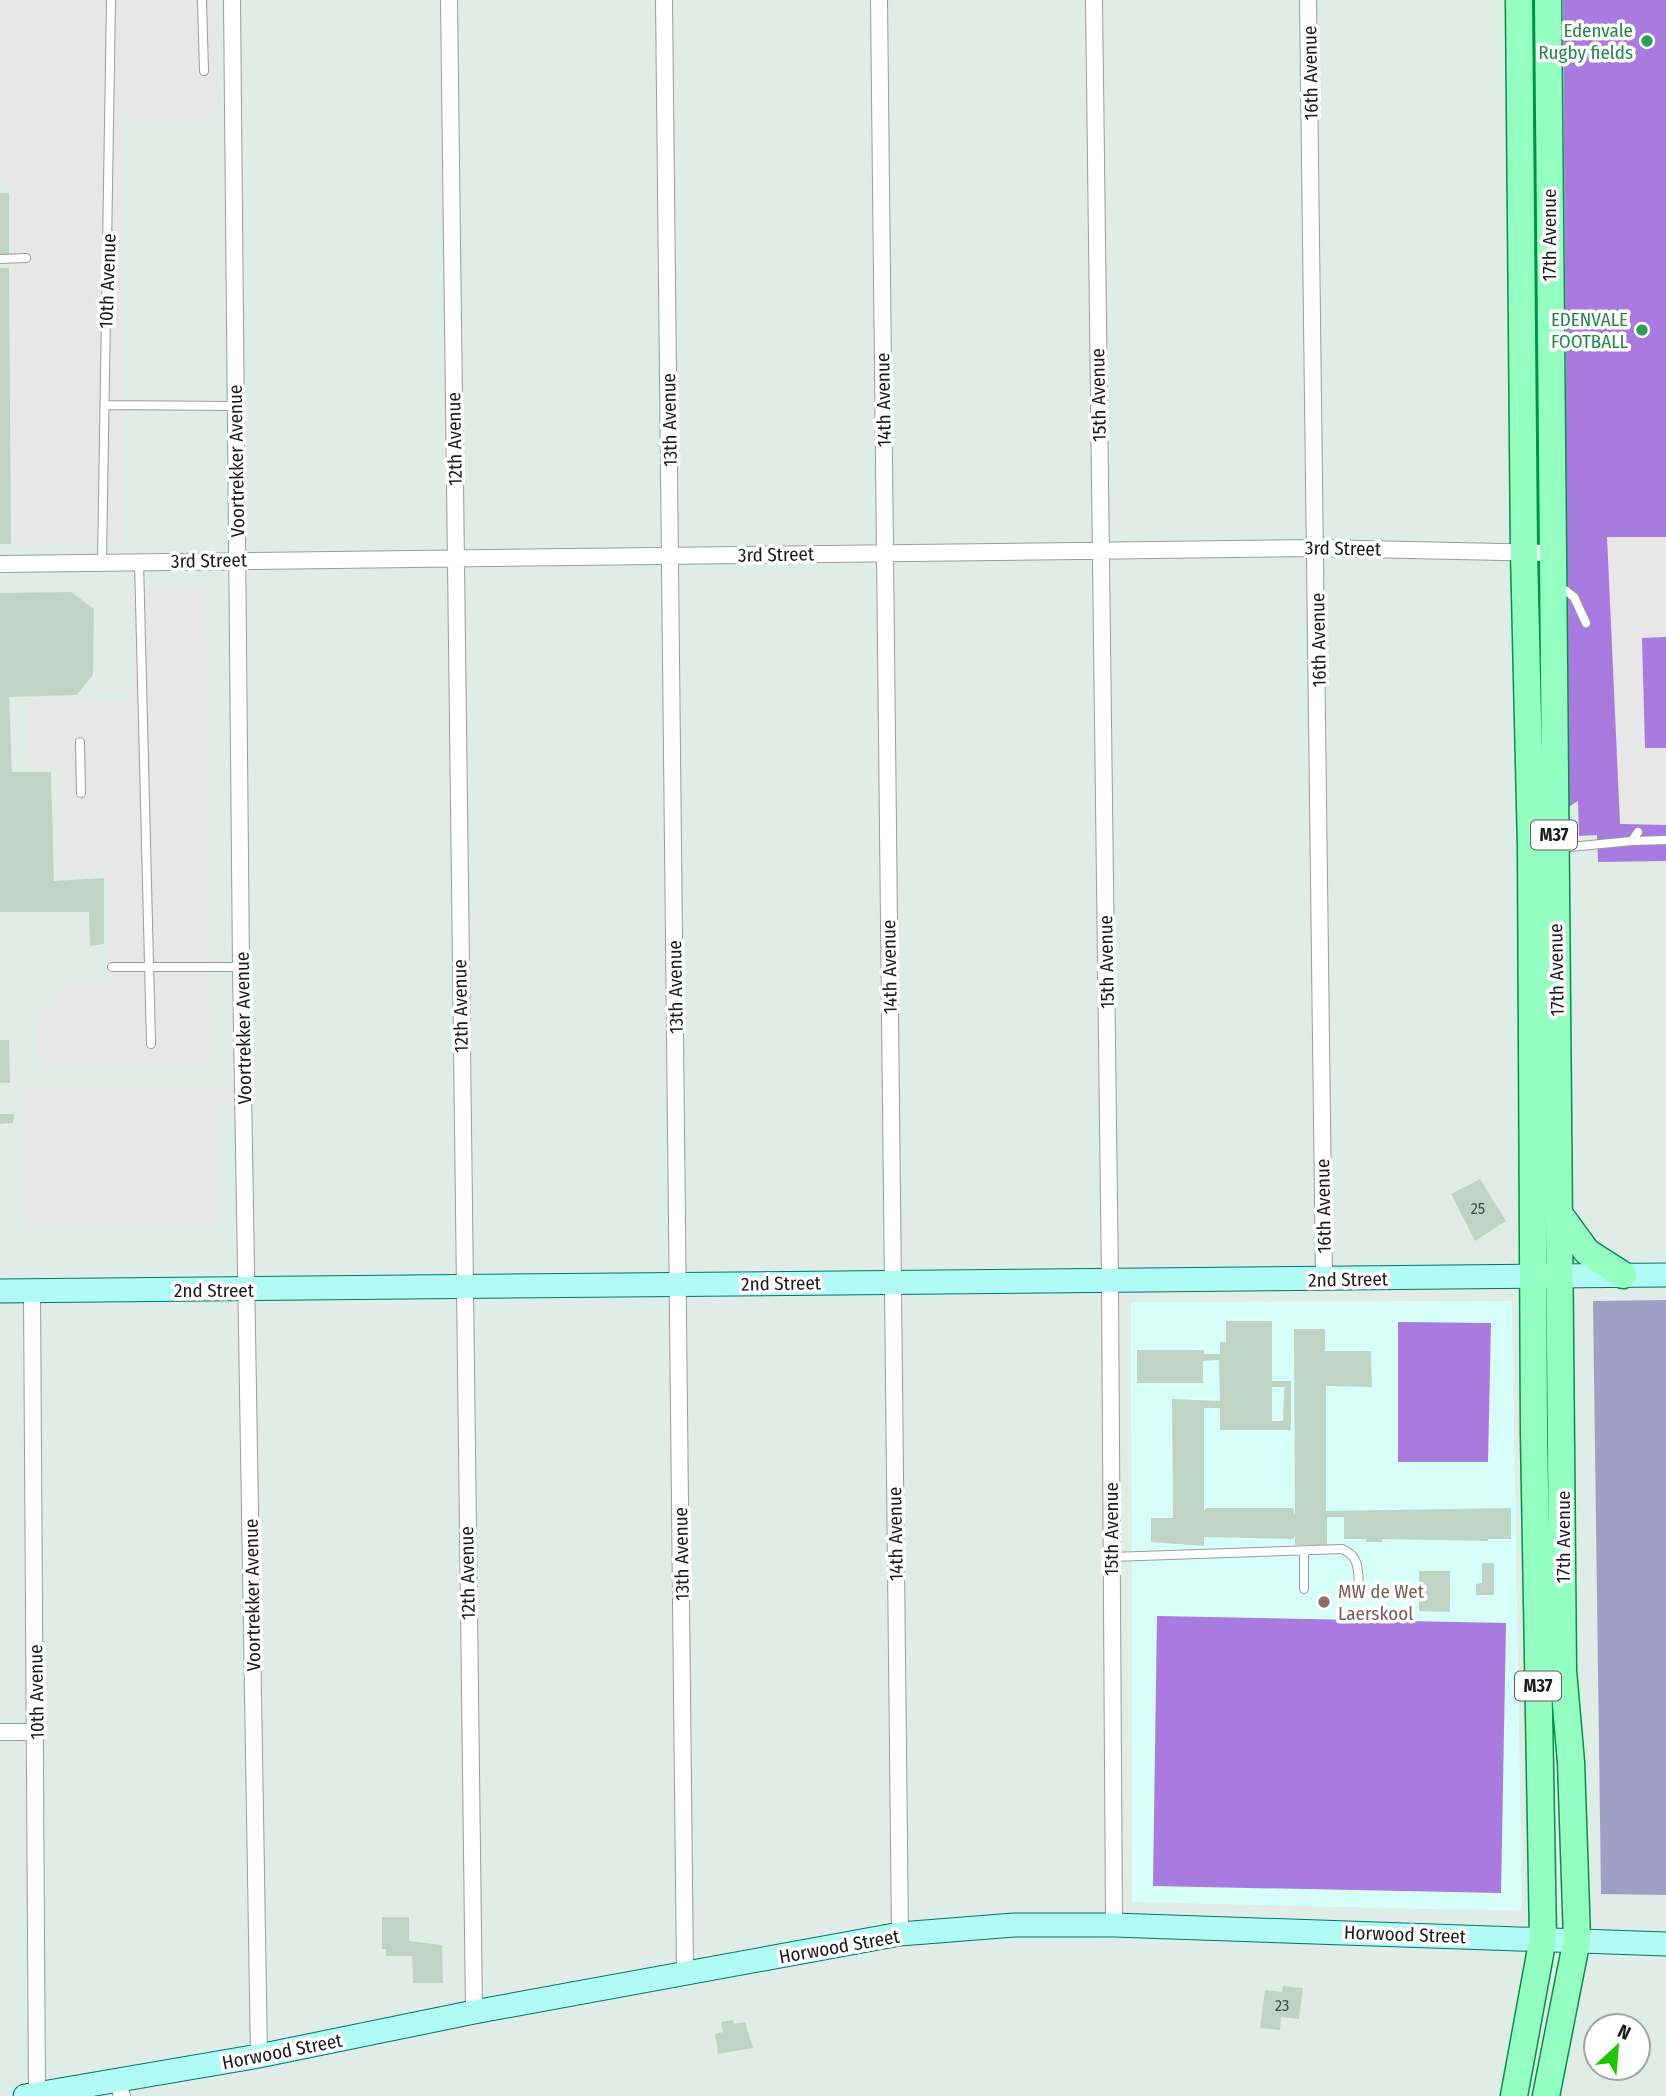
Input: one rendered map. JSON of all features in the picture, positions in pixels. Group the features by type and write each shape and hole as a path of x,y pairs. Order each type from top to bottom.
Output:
{"main road":[{"name":"17th Avenue","path":"1519,0 1524,552 1560,1215 1563,1671 1571,1762 1577,1939"},
{"name":"17th Avenue","path":"1543,1938 1534,1277 1542,848 1553,582 1548,0"},
{"path":"1560,1215 1587,1252 1623,1275"},
{"name":"2nd Street","path":"0,1291 1666,1275"},
{"name":"Horwood Street","path":"31,2095 120,2089 259,2056 474,2012 900,1934 1014,1925 1114,1925 1666,1944"},
{"name":"M37","path":"1514,2096 1543,1938"},
{"name":"M37","path":"1546,2096 1577,1939"}],"street":[{"name":"Voortrekker Avenue","path":"232,0 241,967 259,2056"},
{"name":"12th Avenue","path":"449,0 474,2012"},
{"name":"13th Avenue","path":"664,0 685,1975"},
{"name":"14th Avenue","path":"879,0 900,1934"},
{"name":"15th Avenue","path":"1094,0 1110,1282 1114,1925"},
{"name":"16th Avenue","path":"1308,0 1317,548 1324,1279"},
{"name":"3rd Street","path":"0,564 237,559 455,559 1317,548 1552,553"},
{"name":"10th Avenue","path":"31,2095 37,1732 32,1291"},
{"path":"0,1732 37,1732"}],"lane":[{"name":"10th Avenue","path":"102,562 111,0"},
{"path":"202,0 204,71"},
{"path":"0,259 26,258"},
{"path":"105,405 236,406"},
{"path":"139,561 151,1044"},
{"path":"1553,582 1574,597 1586,623"},
{"path":"80,742 81,793"},
{"path":"1632,841 1638,832"},
{"path":"1542,848 1666,840"},
{"path":"112,967 241,967"},
{"path":"1111,1557 1331,1548 1350,1553 1358,1562 1359,1588"},
{"path":"1304,1551 1304,1589"}],"shaded area":[{"path":"0,0 217,0 220,120 123,121 125,543 15,543 12,187 0,185"},
{"path":"1563,0 1666,0 1666,861 1598,862 1597,835 1579,836 1578,801 1564,810 1566,416"},
{"path":"1607,537 1666,537 1666,637 1642,638 1645,748 1666,748 1666,825 1620,824"},
{"path":"130,588 206,588 210,1063 37,1064 37,1012 68,982 108,982 107,873 63,872 62,768 29,767 28,699 131,699"},
{"path":"242,1088 242,1106 214,1106 215,1228 23,1228 22,1089"},
{"path":"1666,1300 1666,1895 1601,1894 1593,1301"},
{"name":"MW de Wet Laerskool","path":"1512,1301 1522,1911 1132,1902 1131,1302"},
{"path":"1398,1322 1491,1323 1488,1462 1398,1462"},
{"path":"1157,1616 1506,1623 1501,1893 1153,1886"}],"building":[{"path":"0,193 9,193 9,254 0,254"},
{"path":"0,268 9,268 11,544 0,544"},
{"path":"71,592 94,609 93,675 77,695 9,697 12,772 51,772 54,881 104,878 104,944 90,946 89,912 0,912 0,593"},
{"path":"0,1040 9,1040 10,1083 0,1083"},
{"path":"0,1114 14,1114 13,1123 0,1124"},
{"path":"1480,1179 1506,1221 1475,1241 1451,1194"},
{"path":"1226,1321 1272,1321 1272,1381 1291,1381 1291,1430 1220,1430 1220,1408 1204,1408 1204,1511 1206,1508 1293,1508 1295,1516 1294,1329 1325,1329 1325,1351 1371,1351 1372,1387 1326,1386 1326,1511 1511,1508 1511,1539 1382,1539 1382,1542 1366,1542 1366,1539 1344,1539 1344,1517 1327,1517 1327,1545 1295,1545 1295,1536 1293,1539 1204,1537 1204,1546 1151,1542 1151,1518 1173,1518 1172,1399 1220,1401 1219,1360 1203,1361 1203,1383 1137,1383 1137,1350 1204,1350 1204,1354 1220,1354 1220,1342 1226,1342","holes":["1272,1387 1286,1387 1283,1421 1272,1421"]},
{"path":"1482,1563 1494,1563 1494,1595 1476,1595 1476,1584 1482,1583"},
{"path":"1419,1571 1450,1571 1450,1612 1419,1611"},
{"path":"382,1917 409,1917 409,1941 442,1945 443,1983 413,1983 412,1956 386,1956 386,1949 382,1949"},
{"path":"1283,1986 1303,1988 1299,2019 1281,2017 1280,2030 1260,2028 1265,1990 1282,1992"},
{"path":"733,2020 734,2024 745,2022 753,2048 718,2054 715,2034 723,2032 721,2022"}],"place":[{"name":"Edenvale Rugby fields","path":"1647,41"},
{"name":"EDENVALE FOOTBALL","path":"1642,330"},
{"name":"MW de Wet Laerskool","path":"1324,1602"}]}
